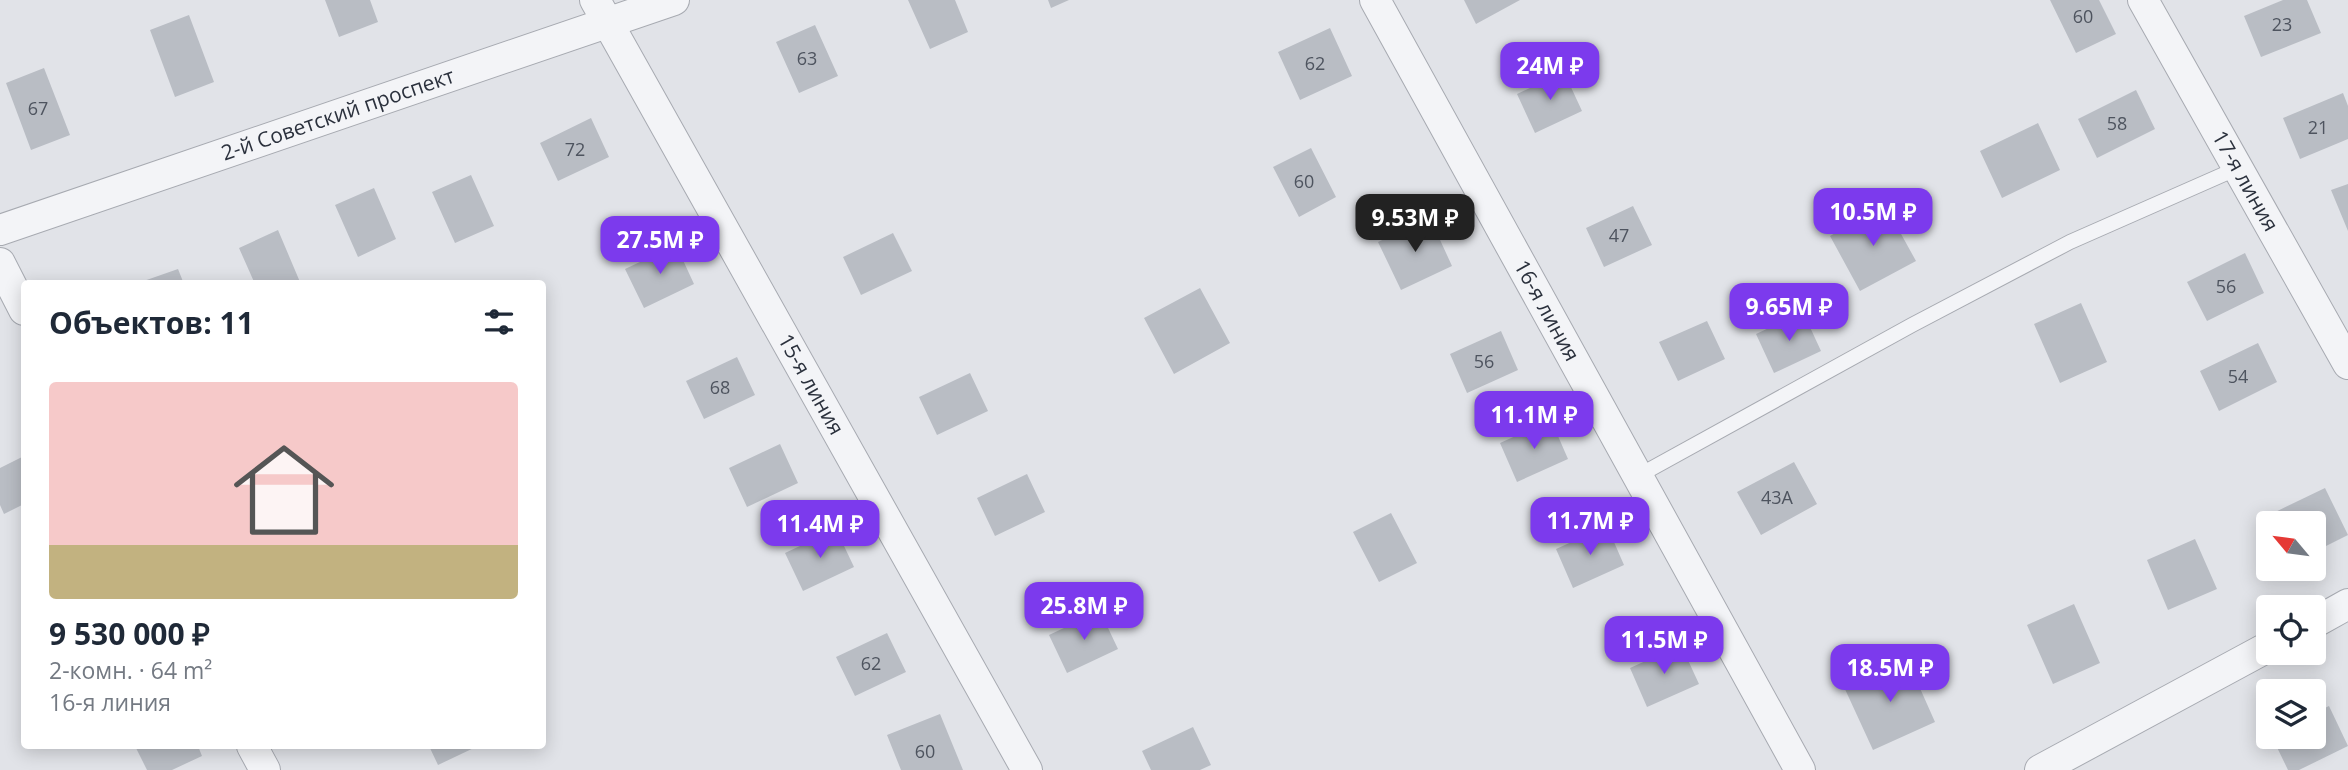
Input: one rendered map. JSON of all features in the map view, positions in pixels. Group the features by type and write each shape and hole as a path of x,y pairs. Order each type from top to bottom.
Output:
{"street":[{"name":"2-й Советский проспект","path":"0,230 601,12 674,0"},
{"name":"16-я линия","path":"1375,0 1800,770"},
{"name":"17-я линия","path":"2143,0 2348,364"},
{"name":"15-я линия","path":"601,12 1027,770"},
{"path":"0,263 21,304"},
{"path":"2326,616 2348,604"},
{"path":"2040,770 2256,653"},
{"path":"254,749 265,770"}],"lane":[{"path":"1637,476 2070,242 2238,168"}],"building":[{"path":"325,0 370,0 378,22 339,37"},
{"path":"908,0 955,0 968,32 930,49"},
{"path":"1048,0 1069,0 1051,8"},
{"path":"1464,0 1520,0 1476,24"},
{"path":"2050,0 2099,0 2116,34 2076,53"},
{"path":"2283,0 2307,0 2321,33 2261,57 2244,16"},
{"path":"189,15 214,82 175,97 150,30"},
{"path":"815,25 838,76 799,93 776,42"},
{"path":"1330,28 1352,76 1300,100 1278,52"},
{"path":"44,68 70,135 31,150 6,83"},
{"path":"1564,72 1582,111 1535,133 1517,94"},
{"path":"2136,90 2155,129 2097,158 2078,119"},
{"path":"2343,93 2348,106 2348,139 2300,159 2283,118"},
{"path":"591,118 609,157 558,181 540,143"},
{"path":"2038,123 2060,170 2002,198 1980,151"},
{"path":"1311,148 1336,197 1299,217 1273,167"},
{"path":"471,175 494,226 455,243 432,192"},
{"path":"2348,184 2348,231 2331,190"},
{"path":"374,188 396,239 358,257 335,205"},
{"path":"1885,205 1916,261 1860,291 1830,236"},
{"path":"1633,206 1652,245 1604,267 1586,228"},
{"path":"1430,218 1452,266 1401,290 1378,242"},
{"path":"278,230 299,280 253,280 239,248"},
{"path":"893,233 912,271 861,295 843,257"},
{"path":"676,245 694,284 644,308 625,269"},
{"path":"2245,253 2264,293 2207,321 2187,282"},
{"path":"178,269 182,280 147,280"},
{"path":"1200,288 1230,343 1174,374 1144,318"},
{"path":"2081,303 2107,362 2060,383 2034,324"},
{"path":"1803,312 1821,351 1774,373 1756,334"},
{"path":"1707,321 1725,359 1678,381 1659,342"},
{"path":"1501,331 1518,370 1467,393 1450,354"},
{"path":"2258,343 2277,382 2219,411 2200,371"},
{"path":"737,357 755,395 704,419 686,381"},
{"path":"970,373 988,411 937,435 919,397"},
{"path":"1551,420 1568,459 1517,482 1500,443"},
{"path":"780,444 798,483 747,507 729,468"},
{"path":"21,458 21,506 4,514 0,505 0,468"},
{"path":"1794,462 1817,504 1761,535 1737,492"},
{"path":"1027,474 1045,512 995,536 977,498"},
{"path":"2325,488 2348,535 2326,546 2326,511 2277,511"},
{"path":"1391,513 1417,563 1379,582 1353,532"},
{"path":"1607,526 1624,565 1573,588 1556,549"},
{"path":"836,529 854,567 803,591 785,553"},
{"path":"2195,539 2217,589 2168,610 2147,560"},
{"path":"2074,604 2100,663 2053,684 2027,625"},
{"path":"1100,611 1118,649 1067,673 1049,635"},
{"path":"887,633 906,672 855,696 836,657"},
{"path":"1681,645 1699,684 1647,707 1630,668"},
{"path":"1907,659 1935,722 1873,750 1844,687"},
{"path":"2329,706 2348,746 2299,770 2288,770 2278,749 2326,749 2326,707"},
{"path":"940,714 963,770 901,770 887,735"},
{"path":"1193,727 1211,765 1200,770 1151,770 1142,751"},
{"path":"136,749 199,749 202,756 172,770 147,770"},
{"path":"430,749 472,749 438,765"}]}
